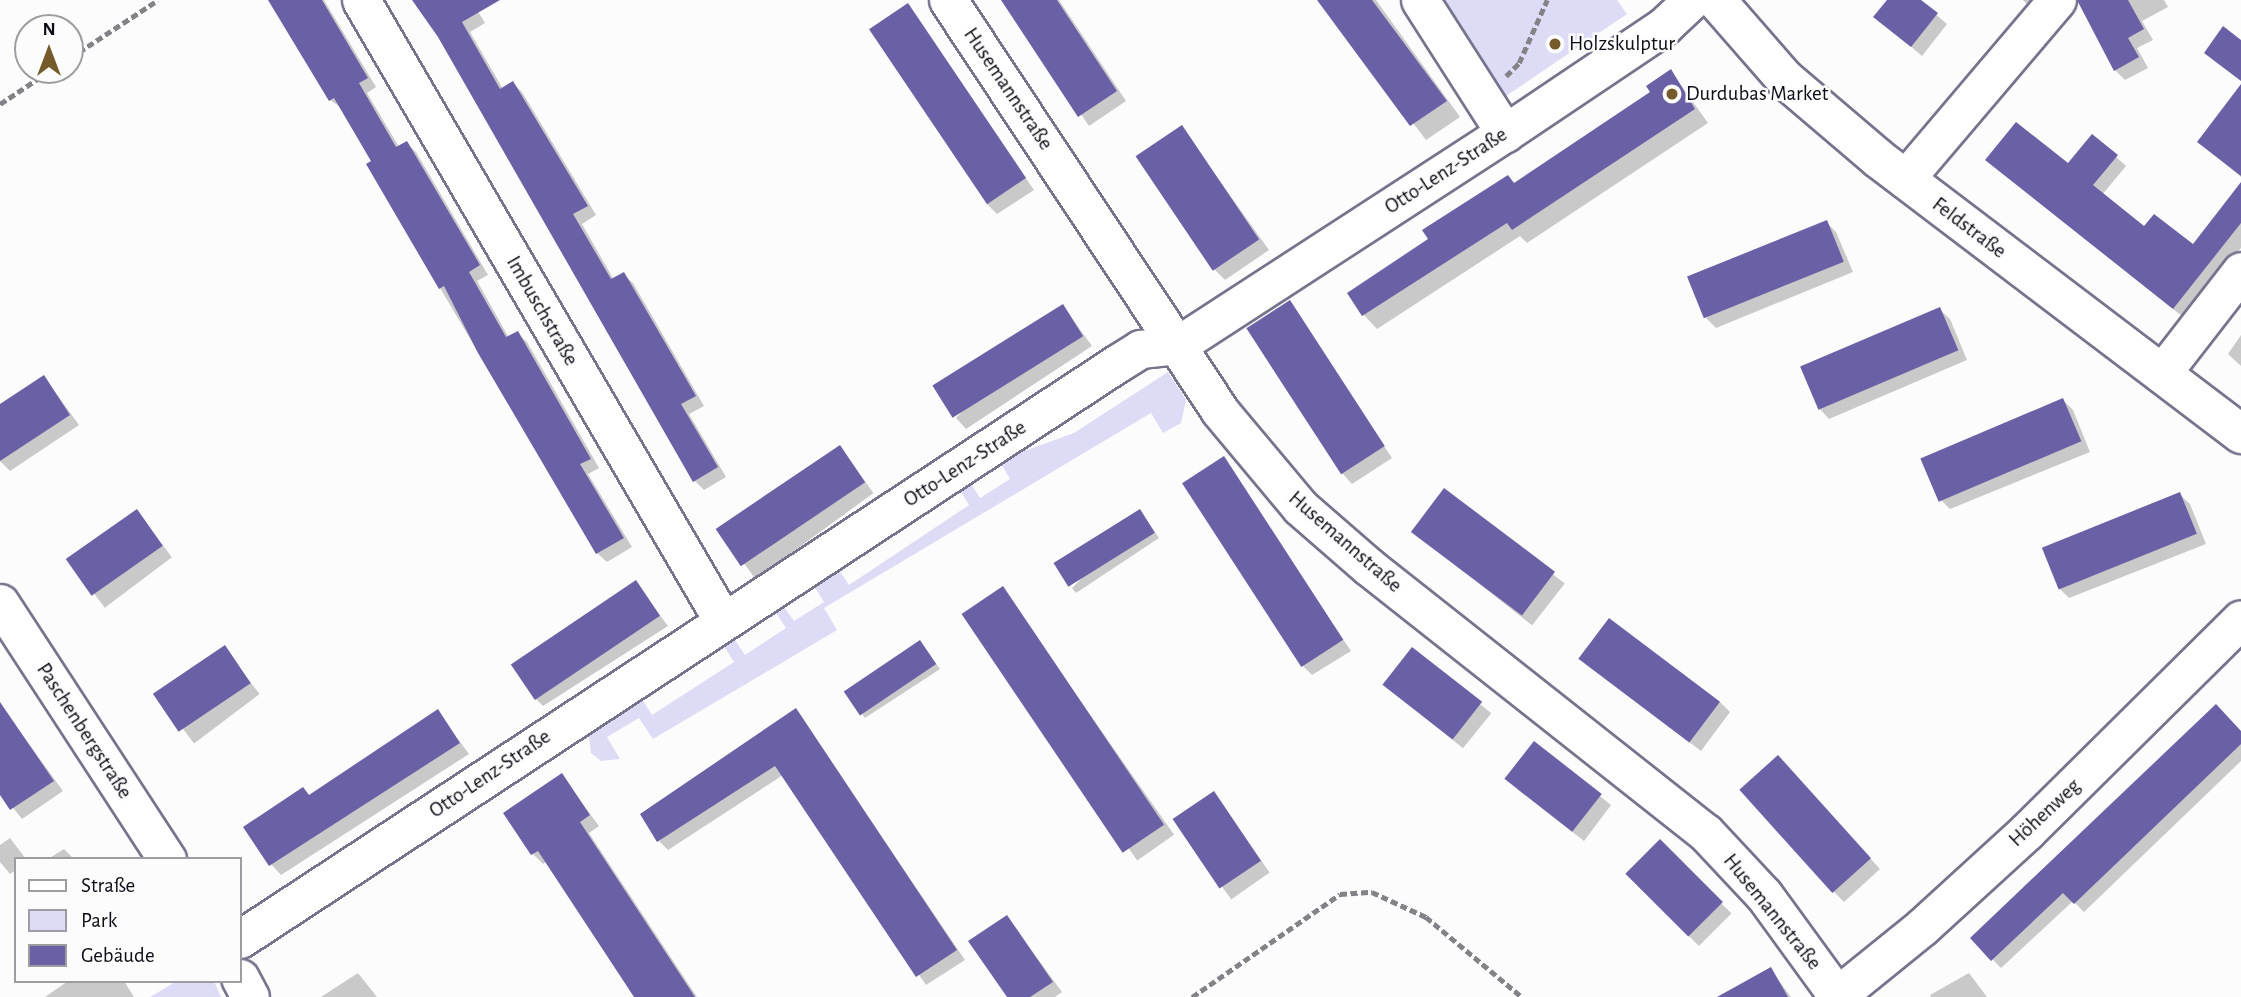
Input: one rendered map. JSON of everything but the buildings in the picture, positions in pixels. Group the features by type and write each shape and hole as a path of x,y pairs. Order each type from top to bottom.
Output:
{"main road":[{"name":"Feldstraße","path":"1716,0 1785,79 1905,179 2241,434"}],"street":[{"name":"Imbuschstraße","path":"362,0 723,621"},
{"name":"Husemannstraße","path":"948,0 1232,428 1300,507 1369,567 1705,832 1764,895 1838,996"},
{"path":"1420,0 1505,133"},
{"name":"Otto-Lenz-Straße","path":"242,938 1140,349 1178,345 1505,133 1664,26 1692,0"},
{"path":"1905,179 2057,0"},
{"path":"2162,373 2241,271"},
{"name":"Paschenbergstraße","path":"0,603 166,857"},
{"name":"Höhenweg","path":"1838,996 1922,927 2036,822 2241,619"}],"path":[{"path":"84,49 158,0"},
{"path":"1483,99 1519,63 1547,0"},
{"path":"0,104 30,84"},
{"path":"1192,997 1340,894 1372,892 1426,917 1521,997"}],"green space":[{"path":"1431,0 1617,0 1627,14 1500,100"},
{"path":"1168,372 1186,400 1181,423 1163,433 1151,413 824,608 837,630 653,739 639,718 607,737 620,759 601,761 591,753 588,729 638,693 652,715 734,662 720,640 731,634 745,655 786,628 772,607 780,601 794,621 824,602 811,581 835,564 849,585 969,505 956,484 968,479 980,498 1010,479 999,460 1074,433"},
{"path":"174,983 215,983 221,997 150,997"}],"place":[{"name":"Holzskulptur","path":"1555,44"},
{"name":"Durdubas Market","path":"1672,94"}]}
